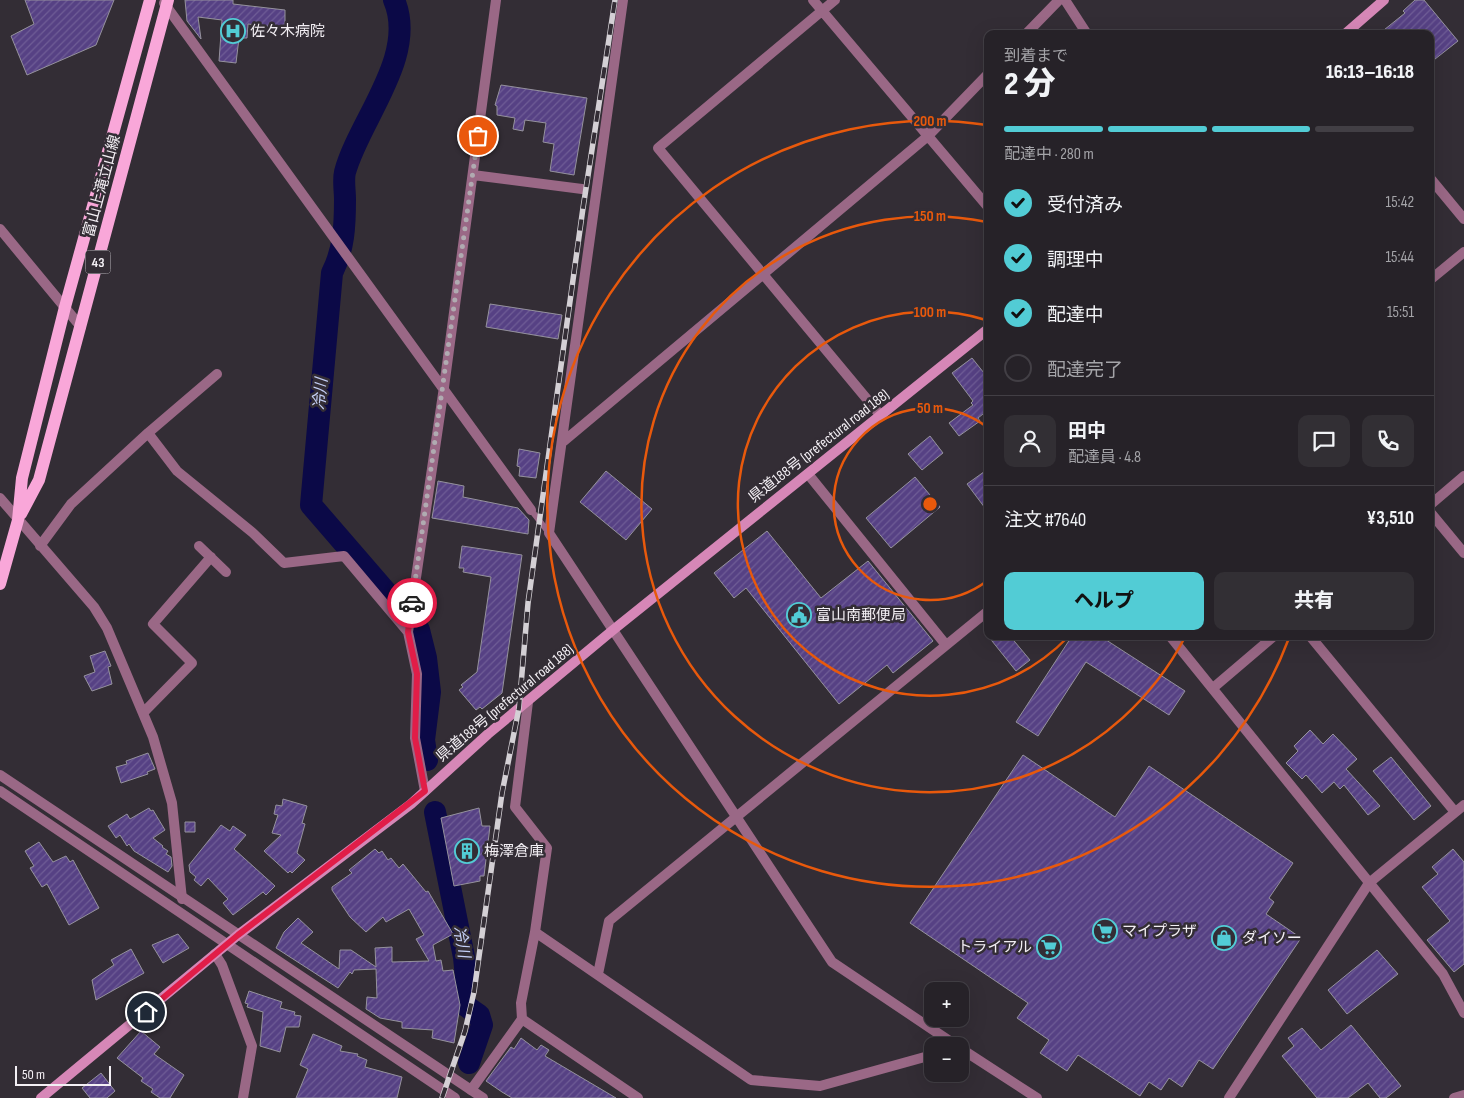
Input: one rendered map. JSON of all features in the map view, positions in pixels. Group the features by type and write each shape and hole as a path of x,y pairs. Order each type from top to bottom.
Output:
{"main road":[{"name":"富山上滝立山線","path":"0,584 18,520 22,478 65,308 150,0"},
{"path":"1350,30 1384,0"},
{"name":"富山上滝立山線","path":"18,520 39,480 82,327 165,2"},
{"name":"県道188号 (prefectural road 188)","path":"41,1098 214,954 425,791 614,630 984,334"}],"street":[{"path":"425,791 415,738 417,674 408,632 444,387 496,0"},
{"path":"623,0 550,534 832,962 943,1037"},
{"path":"813,0 984,202"},
{"path":"835,0 658,148 764,273 881,416"},
{"path":"1030,30 1059,0"},
{"path":"1065,0 1084,30"},
{"path":"165,2 286,173 444,387 531,510"},
{"path":"564,441 928,136 984,78"},
{"path":"473,175 582,189"},
{"path":"1434,183 1464,219"},
{"path":"0,229 82,327"},
{"path":"1434,277 1464,252"},
{"path":"40,546 71,504 148,433 217,374"},
{"path":"148,433 177,471 253,533 284,563 344,556 408,632"},
{"path":"808,474 946,645"},
{"path":"1434,502 1464,476"},
{"path":"0,498 94,607 107,628 153,737 172,804 182,898"},
{"path":"1434,517 1464,553"},
{"path":"199,546 226,572"},
{"path":"143,713 192,662 152,624 211,558"},
{"path":"598,974 609,921 984,614"},
{"path":"1173,640 1443,974 1464,1013"},
{"path":"1212,688 1269,640"},
{"path":"1313,640 1455,812"},
{"path":"471,1090 522,1019 521,1003 535,932 547,848 515,807 528,702"},
{"path":"0,775 483,1098"},
{"path":"0,791 455,1098"},
{"path":"1229,1098 1369,884 1464,805"},
{"path":"535,932 751,1080 820,1086 924,1057"},
{"path":"214,954 222,965 252,1046 243,1098"},
{"path":"522,1019 638,1098"},
{"path":"969,1054 1037,1098"},
{"path":"1454,1098 1464,1096"}],"lane":[{"path":"531,510 550,534"}],"building":[{"path":"25,0 114,0 96,45 27,75 11,36 34,24"},
{"name":"佐々木病院","path":"185,0 233,0 233,4 285,10 285,28 248,24 247,38 239,38 236,63 219,61 222,20 198,17 201,39 187,21"},
{"path":"1415,0 1424,0 1458,41 1434,60 1434,30 1384,30 1405,13 1403,11"},
{"path":"501,85 587,98 574,175 550,171 554,144 543,142 546,123 525,120 523,131 513,129 515,118 497,115 497,106 495,105"},
{"path":"490,304 562,315 558,339 486,327"},
{"path":"972,358 984,373 984,413 978,418 980,421 959,436 949,423 973,405 971,403 973,401 952,373"},
{"path":"930,436 943,453 922,470 908,454"},
{"path":"519,449 540,453 536,478 519,476 520,467 517,466"},
{"path":"606,471 652,509 626,540 580,502"},
{"path":"984,472 984,507 967,484"},
{"path":"915,477 940,507 891,548 866,518"},
{"path":"438,481 464,486 463,497 518,508 529,520 528,534 432,518"},
{"path":"767,531 821,598 868,561 933,641 893,673 887,665 839,704 746,588 734,598 714,573"},
{"path":"462,546 522,555 502,693 482,709 480,707 476,710 459,690 463,687 461,685 477,672 491,577 463,572 464,568 459,568"},
{"path":"991,640 1013,640 1030,660 1016,671"},
{"path":"1069,640 1106,640 1185,691 1169,715 1086,662 1038,736 1016,722"},
{"path":"105,651 111,666 108,667 112,684 92,691 84,676 95,672 90,656"},
{"path":"1310,730 1323,744 1333,734 1357,759 1346,769 1380,806 1368,815 1344,785 1340,789 1334,782 1322,793 1306,775 1302,779 1286,763 1298,751 1294,746"},
{"path":"148,753 155,769 147,772 148,774 121,783 116,767 127,764 126,761"},
{"name":"マイプラザ","path":"1023,755 1115,817 1149,766 1293,863 1269,898 1274,902 1266,914 1301,938 1213,1069 1199,1060 1182,1087 1169,1078 1161,1090 1149,1082 1140,1096 1078,1055 1067,1071 1040,1053 1049,1040 1017,1018 1028,1003 910,923"},
{"path":"1391,757 1431,806 1414,820 1373,771"},
{"path":"283,799 307,806 302,823 305,824 297,853 305,860 292,873 290,871 288,873 264,851 281,835 272,833 278,815 274,814 276,805 282,806"},
{"path":"149,808 151,811 153,810 165,830 153,838 168,851 166,854 171,857 172,866 168,872 134,851 129,844 127,846 120,835 116,838 108,826 127,814 130,819"},
{"name":"梅澤倉庫","path":"479,808 482,826 490,826 484,876 480,876 480,881 454,886 441,818"},
{"path":"185,822 195,822 195,832 185,832"},
{"path":"221,825 230,831 233,826 246,835 234,849 275,886 266,895 263,892 233,915 223,903 228,899 208,878 201,886 194,880 196,877 190,872 189,865"},
{"path":"39,842 53,862 66,856 70,862 73,860 99,908 69,925 47,884 42,887 30,868 34,866 25,851"},
{"path":"375,849 379,853 382,851 388,860 391,858 399,868 403,864 426,892 428,891 453,934 433,945 436,961 441,960 443,971 453,970 460,1005 454,1043 432,1038 433,1030 402,1028 402,1022 380,1018 366,1009 367,997 377,998 376,969 354,970 352,974 350,972 338,988 276,948 284,932 298,918 313,932 301,943 339,969 340,950 351,950 376,967 375,948 392,947 392,962 429,961 416,939 424,935 409,909 386,922 383,917 366,932 350,917 332,890 332,887 352,873 349,870"},
{"path":"1453,849 1464,862 1464,964 1454,972 1427,940 1450,921 1422,887 1438,874 1432,867"},
{"path":"178,934 189,948 163,963 152,945"},
{"path":"131,949 144,973 96,1000 92,980 114,965 111,960"},
{"path":"1377,950 1398,974 1347,1014 1328,990"},
{"path":"249,991 282,1002 280,1008 295,1012 294,1015 301,1016 299,1027 286,1027 280,1052 260,1046 263,1012 247,1007 248,1004 245,1003"},
{"path":"1351,1025 1401,1086 1386,1098 1380,1098 1368,1083 1348,1098 1317,1098 1282,1056 1294,1046 1288,1038 1302,1028 1321,1050"},
{"path":"141,1031 160,1047 154,1054 184,1075 170,1098 160,1098 151,1092 153,1089 141,1081 143,1078 117,1058"},
{"path":"313,1034 342,1046 340,1051 358,1054 357,1056 367,1060 365,1067 402,1077 397,1098 296,1098 308,1069 300,1065"},
{"path":"521,1038 537,1050 541,1045 549,1050 545,1056 616,1098 512,1098 502,1092 486,1081 511,1047 514,1049"},
{"path":"101,1073 115,1091 107,1098 90,1098 82,1088"}],"waterway":[{"name":"冷川","path":"394,0 399,21 398,43 393,65 384,88 352,152 344,175 344,228 339,255 332,273 311,505 419,630 426,658 430,692 424,740 427,760"},
{"name":"冷川","path":"435,812 464,957 466,978 462,1000 466,1006 479,1015 482,1025 469,1063"}],"railway":[{"path":"442,1098 465,1031 474,992 502,793 519,708 528,603 583,208 615,0"}],"way so far":[{"path":"412,603 478,136"}],"place":[{"name":"佐々木病院","path":"233,31"},
{"name":"富山南郵便局","path":"799,615"},
{"name":"梅澤倉庫","path":"467,851"},
{"name":"マイプラザ","path":"1105,931"},
{"name":"ダイソー","path":"1224,938"},
{"name":"トライアル","path":"1049,947"}],"route":[{"path":"146,1012 238,935 411,804 425,791 415,738 417,674 408,632 412,603"}]}
